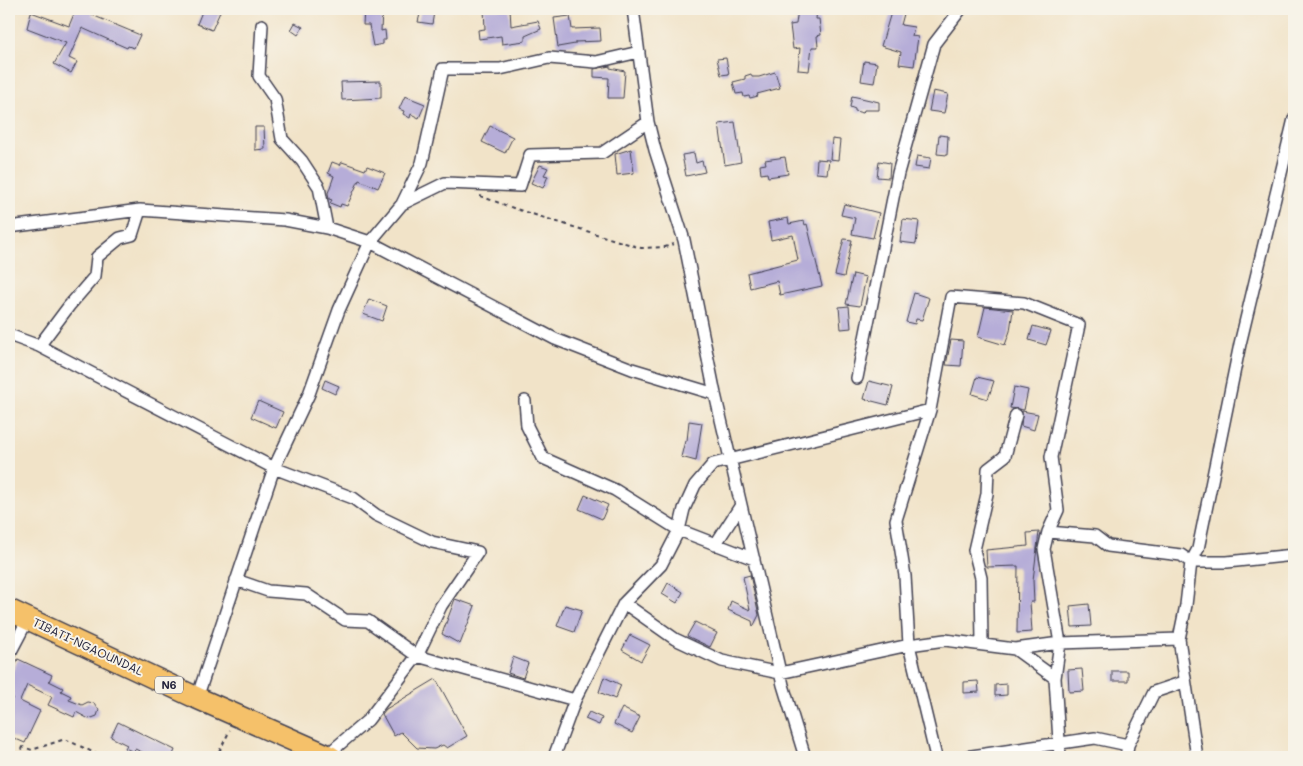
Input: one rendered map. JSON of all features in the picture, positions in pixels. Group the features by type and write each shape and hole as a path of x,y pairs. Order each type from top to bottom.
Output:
{"highway":[{"name":"TIBATI-NGAOUNDAL","path":"9,610 197,698 329,756"}],"street":[{"path":"633,9 648,122 684,240 715,394 780,673 805,757"},
{"path":"856,378 898,173 934,44 961,9"},
{"path":"262,24 259,76 275,98 282,139 302,161 319,187 327,228"},
{"path":"197,698 274,468 309,394 339,310 370,242 402,204 422,163 443,70 500,69 550,58 596,62 639,52"},
{"path":"1197,757 1184,682 1184,661 1179,639 1186,605 1191,562 1198,549 1242,334 1294,119"},
{"path":"402,204 445,183 520,186 530,155 602,153 648,122"},
{"path":"39,346 69,306 95,276 97,258 120,238 132,235 140,210"},
{"path":"9,227 140,210 284,220 327,228 370,242 555,339 632,369 715,394"},
{"path":"936,757 909,645 905,576 896,520 930,410 951,297 1024,302 1078,325 1051,457 1058,510 1048,532 1044,549 1060,643 1055,678 1060,757"},
{"path":"9,335 39,346 274,468 353,498 376,515 432,542 478,552 441,606 417,656 368,720 329,756"},
{"path":"525,401 527,426 543,458 614,490 679,530 754,560"},
{"path":"554,757 575,700 624,603 661,565 679,530 684,509 695,485 713,464 930,410"},
{"path":"982,643 981,578 974,550 987,494 988,470 1005,456 1016,415"},
{"path":"715,544 741,506"},
{"path":"1048,532 1095,536 1108,546 1181,555 1191,562 1227,562 1294,555"},
{"path":"236,580 268,591 306,594 344,620 368,621 417,656 575,700"},
{"path":"624,603 675,639 722,661 780,673 909,645 946,640 982,643 1015,649 1060,643 1179,639"},
{"path":"9,655 28,619"},
{"path":"1015,649 1055,678"},
{"path":"1126,757 1128,745 1154,692 1184,682"},
{"path":"965,757 1026,747 1060,745 1095,738 1128,745"}],"path":[{"path":"478,195 516,209 641,248 665,247 684,240"},
{"path":"213,757 218,752 238,715"},
{"path":"19,757 24,747 32,750 65,739 103,757"}],"building":[{"path":"76,9 93,13 92,15 140,35 134,48 128,46 127,48 82,28 69,58 77,62 71,73 54,64 66,43 27,28 31,12 69,26"},
{"path":"203,9 220,12 212,30 197,24"},
{"path":"364,9 382,9 381,31 385,30 386,40 383,40 383,44 373,46 369,25 363,25"},
{"path":"484,9 510,9 511,26 538,21 541,29 525,36 525,41 502,44 501,36 479,39 478,30 485,29"},
{"path":"798,9 817,9 816,19 819,19 821,35 817,36 818,47 812,47 809,71 798,70 800,48 793,49 790,25 796,24"},
{"path":"892,9 905,10 901,25 914,27 912,36 918,37 914,66 899,64 901,52 881,46"},
{"path":"421,10 434,12 432,24 418,22"},
{"path":"570,16 572,29 600,28 601,41 575,42 575,44 558,47 554,18"},
{"path":"295,23 303,27 298,35 291,30"},
{"path":"726,58 729,74 721,75 717,59"},
{"path":"864,61 877,63 874,83 861,81"},
{"path":"610,66 610,68 625,71 623,98 608,98 609,78 594,77 594,69"},
{"path":"775,72 780,88 757,94 758,96 750,98 749,96 744,97 743,93 736,94 733,82 745,79 745,76 751,74 752,77 759,77"},
{"path":"381,81 381,98 342,100 341,82"},
{"path":"933,91 948,94 944,113 929,111"},
{"path":"405,96 425,104 419,118 411,114 410,118 403,114 404,111 399,109"},
{"path":"852,96 879,102 879,110 864,110 863,113 855,111 855,109 850,107"},
{"path":"735,122 741,162 725,165 719,124"},
{"path":"490,126 513,137 505,153 482,142"},
{"path":"255,127 264,127 265,149 255,150"},
{"path":"939,135 948,136 947,155 937,154"},
{"path":"832,139 840,140 838,160 830,159"},
{"path":"631,149 634,173 617,175 615,154"},
{"path":"694,153 696,163 702,161 705,172 686,176 682,155"},
{"path":"917,156 931,158 929,169 915,167"},
{"path":"785,157 788,174 768,177 767,173 761,174 760,165 766,164 765,160"},
{"path":"817,159 829,160 827,174 816,173"},
{"path":"879,161 890,163 889,178 877,177"},
{"path":"332,162 340,165 342,162 365,170 367,166 385,173 378,188 359,180 347,206 341,204 340,207 330,203 332,200 329,199 328,193 334,176 328,173"},
{"path":"540,165 548,168 544,175 548,176 543,188 531,183"},
{"path":"844,204 879,213 873,238 852,234 855,218 841,215"},
{"path":"788,218 789,224 804,221 805,225 807,224 822,286 780,295 777,281 750,288 747,273 798,260 793,235 771,240 768,222"},
{"path":"903,219 919,221 916,244 900,242"},
{"path":"844,239 852,240 844,277 835,275"},
{"path":"853,274 866,277 860,306 846,304"},
{"path":"914,293 929,298 922,320 916,319 915,324 906,322"},
{"path":"369,299 387,306 382,321 363,314"},
{"path":"849,306 851,328 841,329 839,307"},
{"path":"985,307 1013,310 1010,331 1005,345 978,337"},
{"path":"1033,326 1051,331 1046,345 1029,340"},
{"path":"951,340 963,341 961,366 946,365"},
{"path":"977,377 994,381 988,399 972,394"},
{"path":"325,380 339,386 335,394 322,388"},
{"path":"869,381 893,387 888,405 864,399"},
{"path":"1014,387 1028,390 1024,410 1010,408"},
{"path":"258,401 283,412 276,428 251,417"},
{"path":"1022,411 1038,414 1034,430 1021,426"},
{"path":"689,421 702,423 696,461 681,457 685,441 687,441"},
{"path":"585,495 608,505 602,519 579,509"},
{"path":"1039,532 1033,580 1034,602 1030,602 1032,632 1017,633 1018,566 987,567 986,550 1028,546 1027,533"},
{"path":"750,575 759,615 753,627 752,621 728,610 731,601 750,610 743,577"},
{"path":"668,583 683,592 677,603 662,594"},
{"path":"455,599 475,606 460,644 442,634"},
{"path":"1089,604 1091,626 1072,627 1070,606"},
{"path":"565,605 582,610 574,632 557,626"},
{"path":"695,622 717,633 710,647 687,636"},
{"path":"630,635 650,645 641,661 622,650"},
{"path":"513,657 528,663 523,678 508,673"},
{"path":"18,659 52,675 49,681 63,688 61,691 71,696 69,700 82,705 88,702 94,703 99,710 97,716 89,719 76,712 74,717 48,705 52,697 27,685 20,701 40,711 25,743 9,736 9,705 13,697 9,695 9,679"},
{"path":"1082,669 1084,691 1069,692 1068,670"},
{"path":"1112,671 1128,671 1128,681 1112,681"},
{"path":"604,677 621,685 615,699 599,692"},
{"path":"436,679 467,736 447,748 443,745 434,749 417,748 401,732 394,736 382,714 386,709"},
{"path":"978,681 979,692 964,693 964,682"},
{"path":"1007,684 1007,695 995,696 995,685"},
{"path":"622,708 640,717 632,733 614,724"},
{"path":"589,712 602,718 599,725 585,719"},
{"path":"118,722 175,750 172,757 153,757 135,749 134,752 125,748 127,745 111,737"}]}
